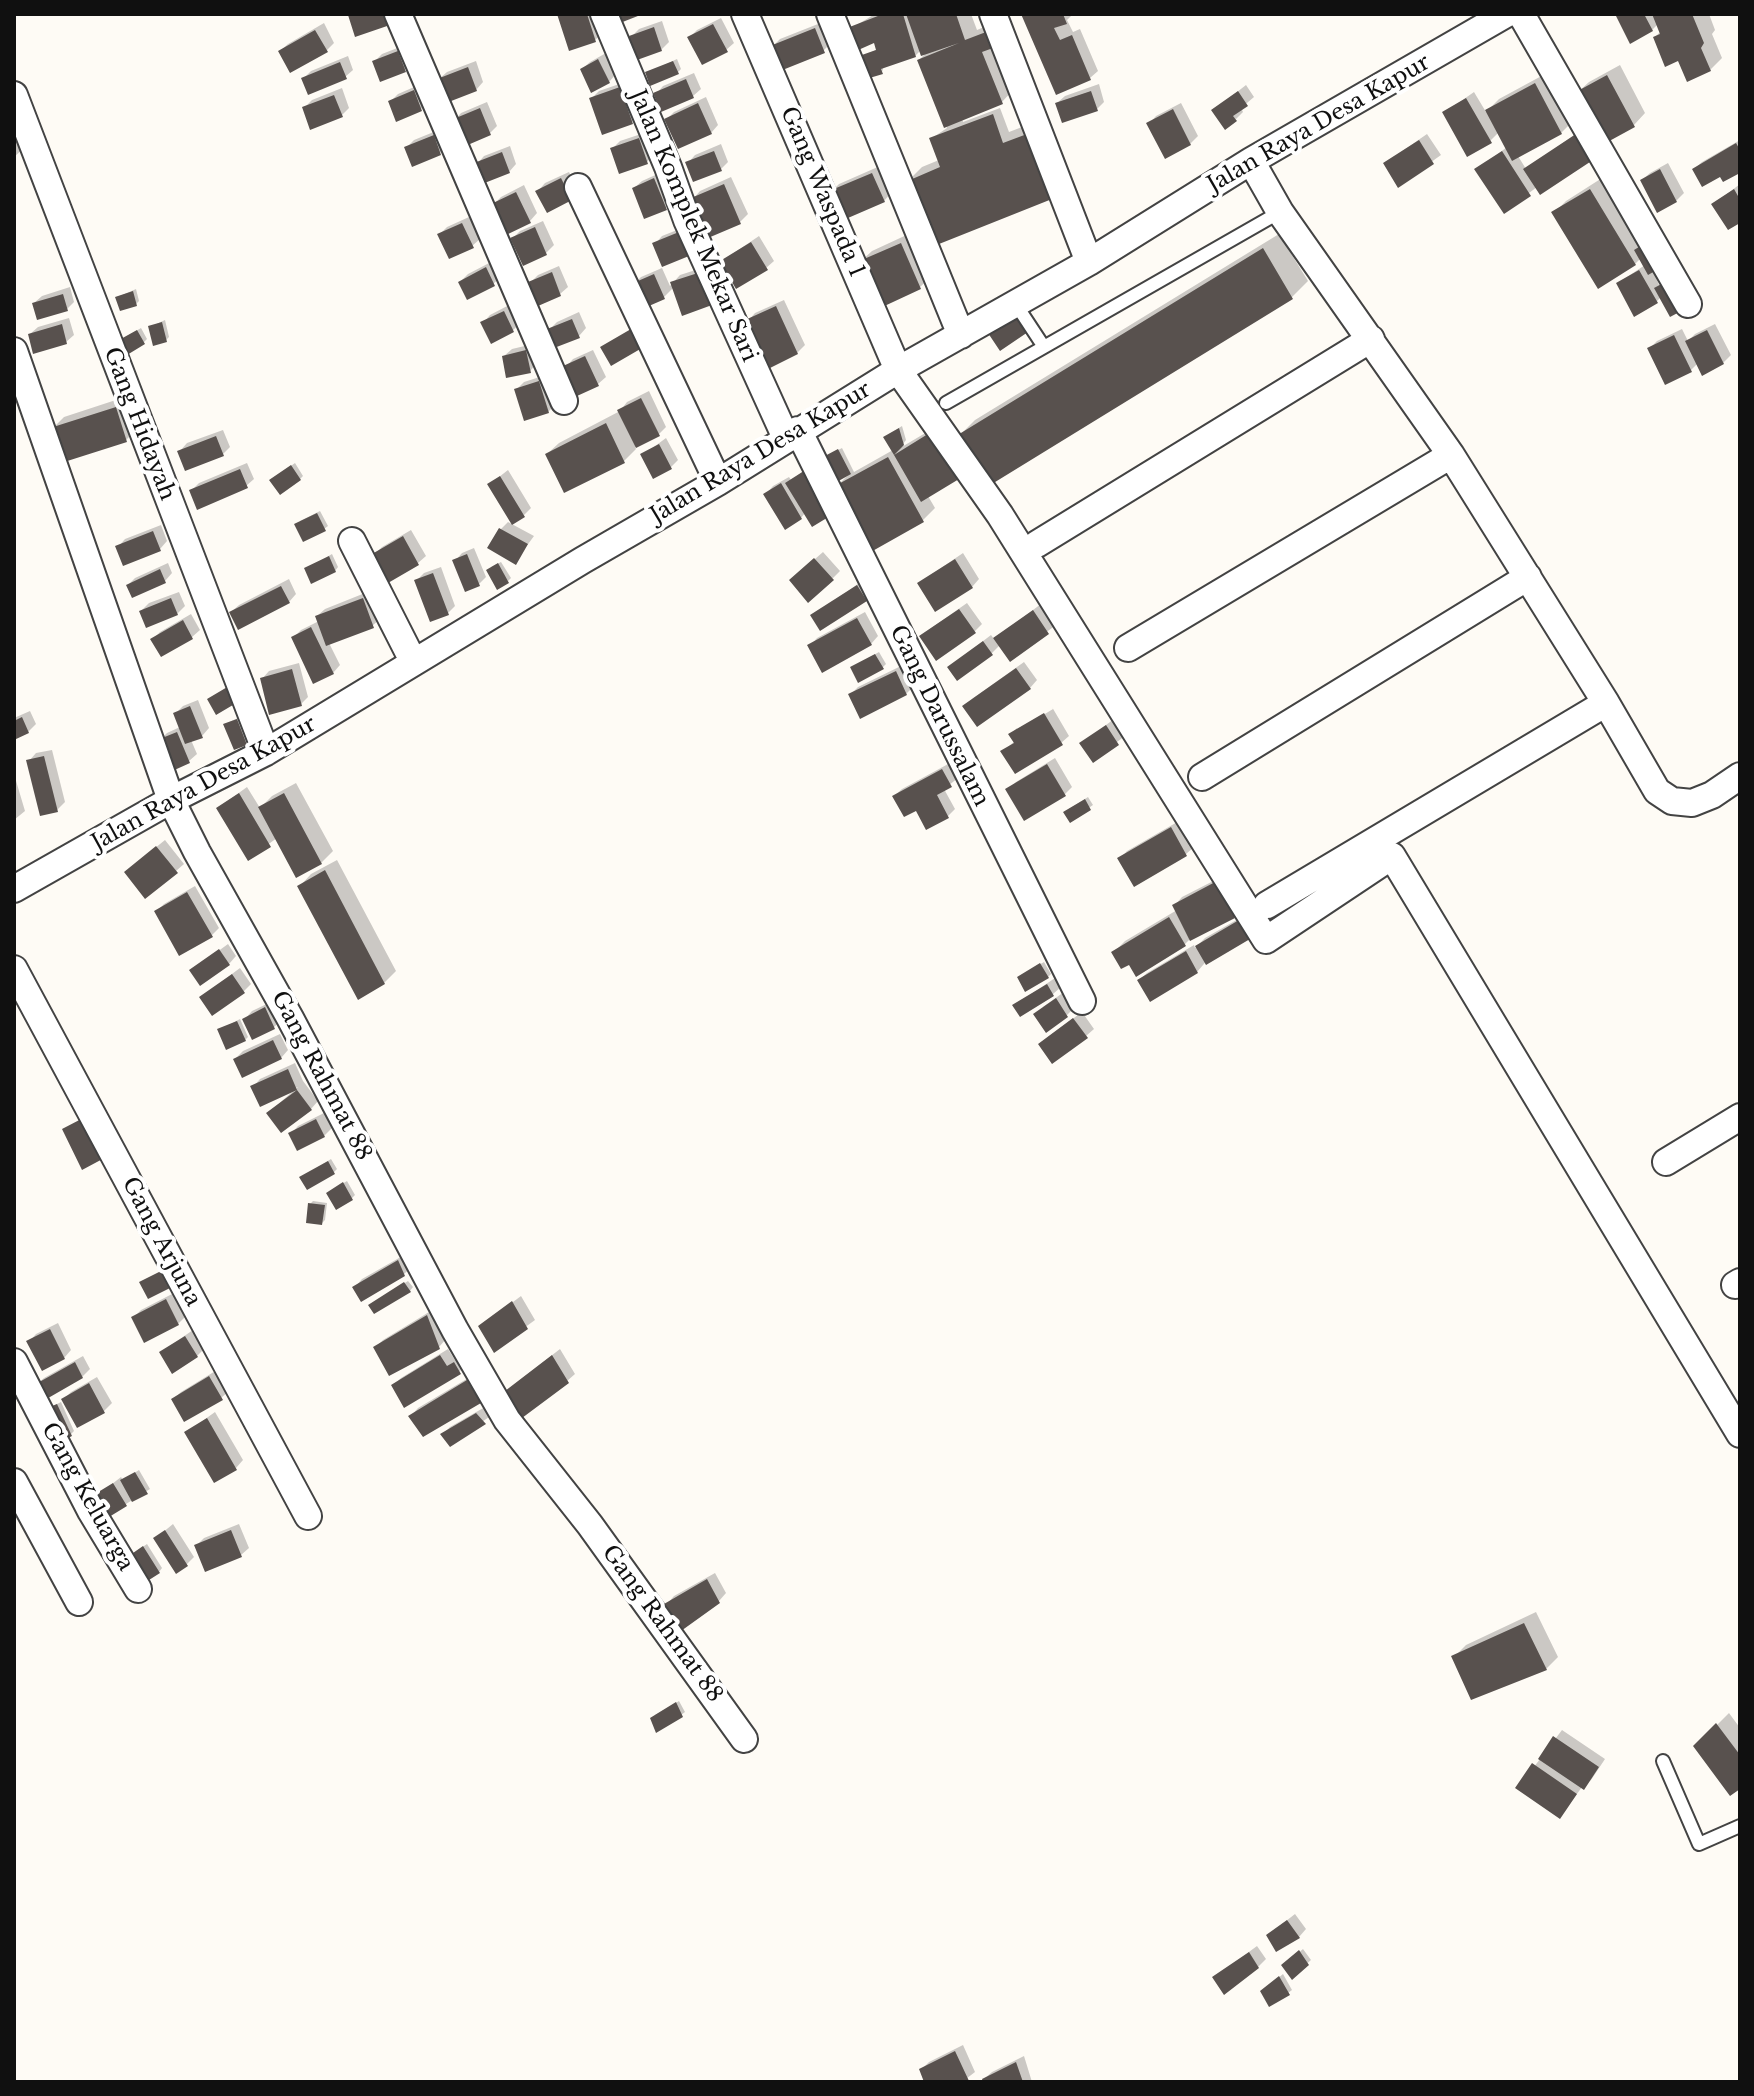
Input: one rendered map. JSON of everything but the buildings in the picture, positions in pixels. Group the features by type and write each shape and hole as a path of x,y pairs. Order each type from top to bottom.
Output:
{"street":[{"path":"398,14 564,401"},
{"name":"Jalan Komplek Mekar Sari","path":"604,14 687,220 792,434"},
{"name":"Gang Waspada 1","path":"745,14 898,370 1000,515 1266,940 1392,856 1740,1434"},
{"path":"830,14 961,335"},
{"path":"993,14 1089,262"},
{"name":"Jalan Raya Desa Kapur","path":"14,889 171,800 266,752 413,661 718,482 898,370 1089,262 1251,161 1506,14"},
{"path":"1521,14 1688,304"},
{"name":"Gang Hidayah","path":"14,95 266,752"},
{"path":"1251,161 1280,212 1451,455 1606,703 1657,791 1672,801 1692,803 1712,795 1740,776"},
{"path":"578,187 718,482"},
{"path":"1037,544 1371,339"},
{"name":"Gang Rahmat 88","path":"14,351 171,800 415,1250 455,1330 507,1420 590,1525 744,1739"},
{"name":"Gang Darussalam","path":"792,434 1082,1001"},
{"path":"1128,648 1451,455"},
{"path":"352,541 413,661"},
{"path":"1202,777 1528,577"},
{"path":"1267,905 1606,703"},
{"name":"Gang Arjuna","path":"14,969 308,1516"},
{"path":"1666,1162 1740,1117"},
{"name":"Gang Keluarga","path":"14,1362 91,1511 138,1589"},
{"path":"14,1482 79,1602"}],"lane":[{"path":"946,403 1280,212"},
{"path":"1015,303 1044,347"},
{"path":"1663,1761 1699,1844 1740,1826"}]}
